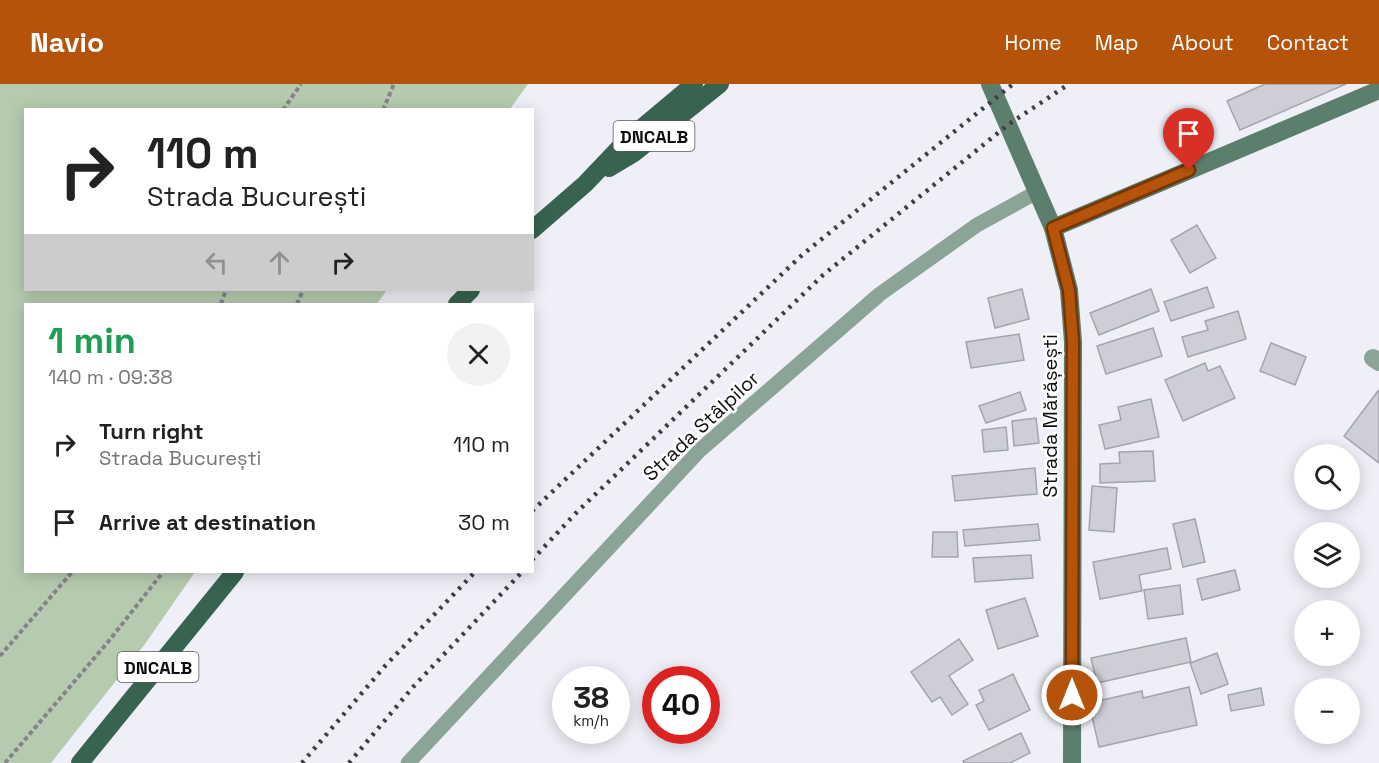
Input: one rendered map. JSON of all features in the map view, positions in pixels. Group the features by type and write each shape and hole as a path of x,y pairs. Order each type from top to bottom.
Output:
{"main road":[{"name":"DNCALB","path":"534,228 585,183 625,142 694,84"},
{"name":"DNCALB","path":"585,183 634,153 720,84"},
{"path":"458,303 470,291"},
{"name":"DNCALB","path":"80,763 234,573"}],"street":[{"name":"Strada Mărășești","path":"990,84 1053,228 1069,290 1073,342 1072,763"},
{"path":"1053,228 1379,90"}],"lane":[{"name":"Strada Stâlpilor","path":"408,763 700,450 880,294 977,225 1037,192"}],"path":[{"path":"284,108 301,84"},
{"path":"384,108 394,84"},
{"path":"0,656 71,573"},
{"path":"5,763 108,642 162,573"}],"green space":[{"path":"0,84 528,84 511,108 24,108 24,291 386,291 378,303 24,303 24,573 194,573 145,644 51,763 0,763"}],"building":[{"path":"1265,84 1346,84 1240,130 1227,101"},
{"path":"1197,225 1216,258 1190,273 1171,240"},
{"path":"1207,287 1214,307 1171,321 1164,302"},
{"path":"1022,289 1029,319 995,328 988,298"},
{"path":"1151,289 1159,311 1099,335 1090,313"},
{"path":"1238,311 1246,339 1188,357 1182,337 1208,330 1205,321"},
{"path":"1153,328 1162,356 1106,374 1097,346"},
{"path":"1019,334 1024,360 971,368 966,342"},
{"path":"1271,343 1306,357 1295,385 1260,371"},
{"path":"1205,363 1208,371 1220,366 1235,398 1183,421 1165,380"},
{"path":"1378,391 1379,463 1360,448 1360,444 1354,444 1344,436"},
{"path":"1020,392 1026,410 986,423 979,406"},
{"path":"1151,399 1159,437 1105,449 1099,425 1121,420 1118,407"},
{"path":"1036,418 1039,443 1014,446 1012,421"},
{"path":"1006,427 1008,450 984,452 982,430"},
{"path":"1153,451 1155,481 1100,483 1100,464 1120,463 1119,452"},
{"path":"1035,468 1037,494 955,501 952,476"},
{"path":"1092,486 1117,488 1114,532 1089,530"},
{"path":"1195,519 1205,562 1183,567 1173,524"},
{"path":"1038,524 1040,540 965,546 963,530"},
{"path":"933,532 957,532 958,557 932,557"},
{"path":"1167,548 1171,569 1139,575 1142,591 1100,599 1093,562"},
{"path":"1031,555 1033,578 975,582 973,558"},
{"path":"1235,570 1240,590 1202,600 1197,579"},
{"path":"1180,585 1183,614 1148,619 1144,590"},
{"path":"1025,598 1038,636 998,649 986,610"},
{"path":"1186,638 1191,662 1097,683 1091,658"},
{"path":"959,639 973,660 949,676 968,704 952,715 940,697 932,702 911,672"},
{"path":"1217,653 1228,684 1201,694 1190,663"},
{"path":"1013,674 1030,710 989,730 976,705 984,701 979,690"},
{"path":"1189,687 1197,725 1099,747 1089,703 1142,691 1143,698"},
{"path":"1261,688 1264,705 1231,711 1228,695"},
{"path":"1021,733 1030,753 1010,763 964,763 963,761"}],"railway":[{"path":"534,509 802,255 1013,84"},
{"path":"534,558 575,514 823,275 1009,124 1069,84"},
{"path":"302,763 385,666 474,573"},
{"path":"349,763 413,687 521,573"}],"route":[{"path":"1072,695 1073,342 1069,290 1053,228 1189,170"}]}
